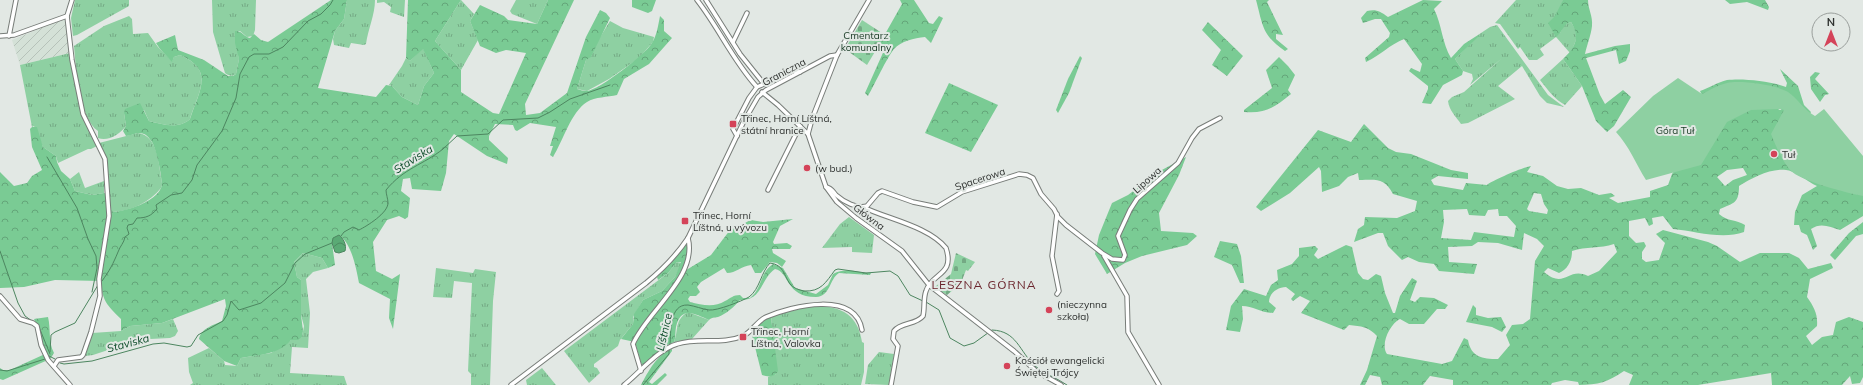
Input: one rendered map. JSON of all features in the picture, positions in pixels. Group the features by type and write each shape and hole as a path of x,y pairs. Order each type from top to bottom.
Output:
{"street":[{"path":"9,36 16,0"},
{"path":"54,366 58,360 81,357 88,344 100,296 99,279 109,216 105,159 81,106 72,60 67,16 72,0"},
{"path":"697,0 710,17 742,69 757,87"},
{"path":"706,0 749,66 764,84"},
{"path":"808,134 812,119 837,55 869,0"},
{"path":"733,42 748,13"},
{"path":"0,36 9,36 67,16"},
{"name":"Graniczna","path":"808,134 762,92 830,56 837,55"},
{"path":"737,136 733,128 757,87 794,71 800,72"},
{"path":"511,385 658,273 677,253 688,238 737,136 752,107 762,92"},
{"path":"746,104 752,107"},
{"name":"Lipowa","path":"1057,214 1066,225 1102,253 1112,259 1123,260 1125,258 1124,253 1118,236 1133,204 1178,163 1192,138 1199,129 1220,118"},
{"path":"768,190 800,126"},
{"name":"Główna","path":"808,134 826,187 837,202 856,218 902,251 929,285 1014,351 1036,371 1061,385"},
{"name":"Spacerowa","path":"863,207 870,203 878,193 882,191 913,202 937,207 962,192 1023,174 1033,178 1041,194 1057,214"},
{"path":"826,187 830,188 841,199 854,205 910,224 943,244 947,251 948,264 926,290 923,313 920,320 902,325 894,332 893,339 898,346 891,385"},
{"path":"1057,214 1052,256 1059,291 1057,294"},
{"path":"641,371 633,344 646,321 680,279 687,263 690,245 688,238"},
{"path":"1102,253 1110,263 1127,296 1130,337 1159,385"},
{"path":"0,296 20,319 33,323 37,326 41,345 48,360 70,385"},
{"path":"624,385 667,348 689,341 719,342 744,336 765,317 789,309 818,303 834,305 844,309 859,320 862,330"}],"shaded area":[{"path":"63,19 66,21 70,53 20,65 12,40"}],"green space":[{"path":"75,0 129,0 129,6 73,36 71,18"},
{"path":"212,0 256,0 255,30 253,36 247,37 240,31 235,31 239,59 236,74 233,76 225,73 213,32"},
{"path":"331,0 347,0 344,19 335,31 318,88 376,97 386,85 392,86 402,97 418,105 424,86 434,73 423,49 410,61 406,58 408,0 461,0 435,41 461,70 461,92 493,113 499,114 526,53 506,50 496,53 480,46 470,21 480,5 504,16 508,20 537,24 548,0 574,0 525,104 526,115 540,113 567,93 586,37 600,10 606,13 610,18 591,57 586,60 577,89 587,91 601,85 622,71 641,55 654,40 660,16 664,20 664,31 672,38 649,64 624,79 617,95 594,99 581,107 572,120 553,157 550,155 553,146 550,146 556,127 530,123 517,131 513,125 495,124 489,136 489,140 508,158 507,164 487,156 454,134 449,141 446,173 441,191 412,189 410,178 403,179 401,191 410,198 408,217 405,219 399,216 387,220 373,242 376,271 392,279 400,274 393,329 389,318 390,299 359,283 350,250 339,235 332,243 335,265 328,268 322,258 303,253 294,262 297,277 301,280 302,337 298,340 291,340 281,349 268,354 241,358 237,366 224,361 199,339 202,332 222,321 226,306 225,299 162,323 130,326 121,331 121,319 106,302 101,281 55,280 24,287 0,288 0,172 14,186 27,183 32,176 42,170 32,147 30,129 32,127 37,127 43,147 56,156 61,171 70,179 75,191 92,195 104,193 109,194 111,209 113,212 126,210 140,205 153,198 158,193 162,185 161,172 154,145 148,137 139,133 126,136 123,131 126,126 124,113 125,109 140,103 149,121 165,125 180,124 190,119 202,82 198,67 191,61 180,55 174,57 172,62 156,43 175,35 178,50 204,60 228,76 233,76 236,74 239,59 235,43 235,31 250,38 254,34 261,40 268,42"},
{"path":"347,0 375,0 374,11 366,44 364,45 351,43 349,48 334,45 333,39 335,31 344,19"},
{"path":"377,0 405,0 404,17 390,12 391,7 384,2 377,3"},
{"path":"461,0 474,14 470,21 478,40 461,70 435,41"},
{"path":"516,0 548,0 537,24 512,14 510,11"},
{"path":"632,0 656,0 652,11 648,13 632,7"},
{"path":"900,0 914,0 929,23 933,24 939,16 943,18 931,43 925,37 921,37 904,42 894,49 868,96 865,93 886,46 880,43 902,4"},
{"path":"1256,0 1269,0 1267,2 1283,35 1276,34 1276,39 1288,49 1285,51 1272,40 1264,29"},
{"path":"1423,0 1442,1 1434,9 1451,58 1464,44 1478,35 1479,36 1455,59 1463,71 1462,75 1443,85 1431,104 1422,103 1428,86 1409,71 1411,68 1420,72 1422,64 1404,39 1366,62 1365,58 1389,37 1390,33 1381,19 1375,19 1363,23 1361,18 1367,11 1373,10 1388,17"},
{"path":"1516,0 1563,0 1560,33 1565,24 1571,22 1576,34 1576,41 1570,53 1556,37 1540,49 1544,55 1537,60 1529,60 1520,47 1518,49 1500,24 1495,23"},
{"path":"1563,0 1588,0 1592,26 1585,54 1615,46 1630,44 1630,51 1626,61 1619,64 1616,50 1586,58 1605,104 1623,90 1631,97 1614,126 1607,132 1596,121 1582,86 1563,59 1574,46 1576,37 1574,27 1571,22 1566,24 1556,37 1548,23 1555,16"},
{"path":"1725,0 1765,0 1769,7 1768,10 1747,2 1730,4"},
{"path":"129,16 132,19 133,34 148,33 158,47 172,61 174,57 180,55 191,61 198,67 202,82 190,119 185,122 175,125 165,125 149,121 144,110 124,113 126,126 114,136 102,139 98,138 98,131 92,125 83,104 77,79 74,46 104,26"},
{"name":"Cmentarz komunalny","path":"862,20 885,35 867,65 845,49"},
{"path":"610,21 623,28 654,37 653,42 639,58 609,79 587,91 577,89 586,60 591,56"},
{"path":"1208,22 1243,56 1227,76 1212,65 1221,50 1202,30"},
{"path":"1497,25 1548,95 1564,107 1547,103 1540,96 1522,66 1498,86 1515,99 1468,123 1461,124 1451,110 1448,101 1452,97 1464,92 1501,59 1470,85 1473,79 1472,74 1463,71 1455,59 1478,35 1490,27"},
{"path":"423,48 434,73 424,86 418,105 402,97 392,86 389,85 406,58 410,61"},
{"path":"70,53 81,111 97,146 58,163 56,156 43,147 34,126 32,127 20,65"},
{"path":"1080,56 1082,58 1069,93 1058,113 1056,110 1068,79"},
{"path":"1279,57 1295,75 1288,90 1291,94 1270,109 1258,112 1244,112 1244,110 1272,88 1266,70"},
{"path":"1563,59 1582,86 1565,105 1554,97 1540,80"},
{"path":"1780,69 1798,86 1804,105 1811,112 1810,114 1806,112 1702,95 1700,91 1733,79 1765,82 1786,87 1787,83"},
{"path":"1815,72 1820,73 1815,79 1829,94 1825,95 1820,102 1811,89 1810,77"},
{"name":"Góra Tuł","path":"1678,78 1702,94 1717,86 1733,82 1767,85 1783,89 1788,92 1815,116 1824,109 1863,156 1863,196 1813,182 1795,174 1790,170 1781,157 1771,134 1784,110 1781,109 1751,110 1727,122 1701,165 1646,180 1629,149 1616,132 1653,96"},
{"path":"949,83 998,105 971,152 925,133"},
{"path":"1766,103 1780,110 1787,106 1863,166 1863,216 1840,230 1822,225 1811,229 1817,246 1813,250 1807,235 1801,232 1799,225 1794,225 1795,212 1802,195 1817,186 1789,171 1780,170 1768,172 1739,186 1738,196 1735,202 1720,209 1719,214 1722,217 1745,225 1744,232 1718,235 1673,229 1663,216 1652,218 1653,224 1649,226 1645,218 1629,221 1629,236 1636,243 1644,242 1646,246 1642,252 1642,259 1646,262 1659,260 1665,243 1656,234 1663,230 1708,242 1717,246 1740,262 1760,253 1789,253 1799,258 1808,269 1831,263 1833,268 1810,279 1807,297 1815,311 1817,326 1806,336 1812,345 1822,337 1833,335 1836,322 1849,317 1863,322 1863,377 1860,383 1852,384 1850,376 1842,385 1772,385 1771,373 1698,385 1629,385 1633,375 1624,371 1603,382 1586,385 1579,385 1578,382 1565,380 1552,383 1551,385 1453,385 1453,380 1430,376 1423,385 1382,385 1380,377 1370,375 1365,385 1360,385 1367,370 1377,336 1364,328 1349,325 1344,330 1301,313 1310,301 1300,296 1293,301 1291,299 1295,294 1286,287 1277,289 1272,293 1269,299 1269,302 1276,308 1273,313 1242,306 1243,319 1240,332 1226,330 1231,306 1244,289 1266,296 1271,285 1278,280 1277,270 1292,264 1299,256 1299,248 1315,246 1318,249 1314,255 1318,259 1346,245 1352,247 1358,273 1363,279 1368,280 1376,274 1381,276 1385,293 1393,313 1395,313 1400,296 1412,278 1417,281 1410,300 1415,302 1420,297 1434,298 1448,305 1445,309 1437,309 1424,324 1409,324 1400,319 1396,322 1385,340 1385,350 1387,354 1442,364 1452,361 1464,338 1468,340 1469,346 1478,356 1498,359 1510,345 1506,335 1512,325 1523,324 1530,319 1535,261 1544,246 1537,239 1524,233 1522,250 1498,243 1478,242 1472,246 1448,247 1449,262 1477,264 1474,274 1439,271 1434,264 1419,262 1408,257 1402,260 1388,246 1383,233 1378,233 1354,242 1358,229 1364,225 1365,217 1397,218 1415,211 1417,201 1393,194 1383,182 1359,180 1358,173 1348,177 1339,186 1322,192 1321,171 1319,167 1290,193 1261,211 1256,207 1318,130 1351,142 1364,124 1388,148 1396,152 1411,154 1451,170 1468,173 1468,179 1438,176 1431,180 1434,185 1463,190 1466,183 1487,185 1495,180 1531,166 1527,172 1543,176 1557,186 1568,189 1581,188 1599,195 1611,193 1615,196 1609,198 1618,203 1650,197 1650,191 1668,185 1672,174 1708,124","holes":["1743,168 1747,175 1733,180 1725,186 1717,177 1727,170","1534,193 1541,194 1544,204 1548,210 1547,214 1529,211 1527,209","1467,209 1469,215 1485,216 1488,210 1498,209 1499,216 1507,216 1516,226 1514,237 1474,232 1471,240 1441,238 1444,222 1443,210","1614,244 1617,252 1599,271 1588,276 1576,274 1562,279 1557,279 1544,272 1548,268 1559,273 1565,269 1569,264 1572,251 1582,248 1609,246"]},
{"path":"138,133 145,135 154,146 159,162 162,184 161,188 151,198 140,205 127,210 113,212 108,197 108,173 99,143"},
{"path":"1186,157 1179,175 1159,213 1161,231 1193,233 1197,236 1187,245 1142,256 1125,263 1107,274 1095,254 1099,235 1112,203 1128,195 1160,171"},
{"path":"79,172 85,188 104,181 104,193 92,195 75,191 70,179"},
{"path":"849,217 874,235 872,253 852,252 852,247 822,248 840,224"},
{"path":"793,219 780,226 773,242 774,244 787,243 792,246 790,249 772,249 773,253 786,261 782,267 777,263 770,262 761,273 755,273 751,265 730,273 727,273 724,268 701,282 697,287 700,292 696,296 690,296 688,299 690,302 703,305 717,305 732,297 740,295 743,298 750,298 740,300 730,310 721,316 709,320 699,315 689,313 681,316 676,327 674,342 663,347 644,366 641,363 635,342 621,339 633,324 634,314 643,300 662,291 675,277 681,262 677,262 668,273 658,280 657,277 686,245 688,251 683,272 711,255 730,230 751,220 763,222"},
{"path":"1863,222 1863,234 1856,236 1835,260 1830,255 1849,233"},
{"path":"1220,241 1237,244 1241,256 1244,283 1240,283 1232,265 1214,257"},
{"path":"303,253 322,258 328,268 313,272 306,279 310,313 308,348 292,347 290,373 344,376 347,385 190,385 193,383 189,372 188,358 209,348 224,361 225,365 237,366 241,358 271,353 291,340 302,337 304,326 301,315 301,280 297,277 294,262"},
{"path":"956,253 975,262 968,271 966,270 961,283 947,295 936,288 936,286 951,274"},
{"path":"677,262 682,263 675,277 662,291 643,300 633,317 633,324 620,340 618,346 594,364 594,367 597,368 600,373 589,383 564,351 668,273"},
{"path":"773,264 783,268 795,288 816,294 828,285 833,274 838,272 852,271 871,273 870,275 839,273 833,279 825,294 816,297 806,296 793,289 780,271 775,269 766,278 757,293 750,298 757,290 766,271"},
{"path":"436,268 473,273 475,269 496,272 493,301 490,385 471,385 471,374 468,371 472,283 454,281 452,298 433,297"},
{"path":"1473,305 1476,308 1476,315 1488,318 1501,317 1506,327 1502,332 1492,327 1466,322"},
{"path":"812,306 831,307 839,310 846,313 856,324 860,332 862,342 864,343 864,372 861,385 768,385 768,377 776,374 771,316"},
{"path":"688,312 709,320 692,339 674,342 679,322"},
{"path":"48,317 51,344 54,353 50,359 3,380 0,379 0,368 3,370 10,370 45,354 40,332 34,319"},
{"path":"769,317 771,318 778,371 773,376 762,375 752,335 759,324"},
{"path":"173,319 178,331 175,336 170,338 150,339 137,344 123,345 93,355 85,356 92,333 121,331 130,326 162,323"},
{"path":"672,349 649,382 652,384 665,373 667,375 657,385 641,385 657,359"},
{"path":"879,352 894,354 889,385 865,384 868,365"},
{"path":"542,368 556,385 527,385 526,380"}],"water":[{"path":"339,235 344,242 345,251 339,253 335,252 332,243 333,238"}],"waterway":[{"path":"102,281 111,267 125,237 129,234 127,228 128,225 133,224 137,218 146,217 153,213 157,209 156,205 171,195 182,193 192,180 197,165 222,131 236,98 240,74 249,57 254,54 269,54 283,47 308,21 321,14 333,0"},
{"name":"Staviska","path":"341,236 344,232 353,227 359,230 367,226 381,215 385,211 388,203 386,190 400,177 436,154 457,136 488,134 503,120 538,118 570,99 610,85"},
{"path":"47,157 77,208 96,256 97,268 92,292"},
{"name":"Staviska","path":"60,363 64,364 92,361 153,344 164,343 187,347 191,346 198,335 223,321 227,315 231,301 239,310 261,303 285,283 295,263 305,254 332,243"},
{"path":"0,251 18,303 25,316 32,321"},
{"path":"670,345 672,320 677,309 688,305 706,310 713,310 746,299 756,290 764,271 770,263 775,264 783,270 793,287 804,291 819,288 826,282 835,270 838,269 866,273 890,271 898,276 910,295 923,301"},
{"path":"50,352 51,335 75,323 98,285"},
{"path":"926,302 939,310 950,338 964,346 974,343 992,330 1000,331 1012,338 1035,366 1067,385"},
{"path":"39,327 50,354"},
{"name":"Líštnice","path":"643,385 669,354 669,350"},
{"name":"Staviska","path":"49,356 55,359"},
{"name":"Staviska","path":"0,370 7,371 45,359"}],"place":[{"name":"Třinec, Horní Líštná, státní hranice","path":"733,124"},
{"name":"Tuł","path":"1774,154"},
{"name":"(w bud.)","path":"807,168"},
{"name":"Třinec, Horní Líštná, u vývozu","path":"685,221"},
{"name":"(nieczynna szkoła)","path":"1049,310"},
{"name":"Třinec, Horní Líštná, Valovka","path":"743,337"},
{"name":"Kościół ewangelicki Świętej Trójcy","path":"1007,366"}],"district":[{"name":"LESZNA GÓRNA","path":"984,284"}]}
